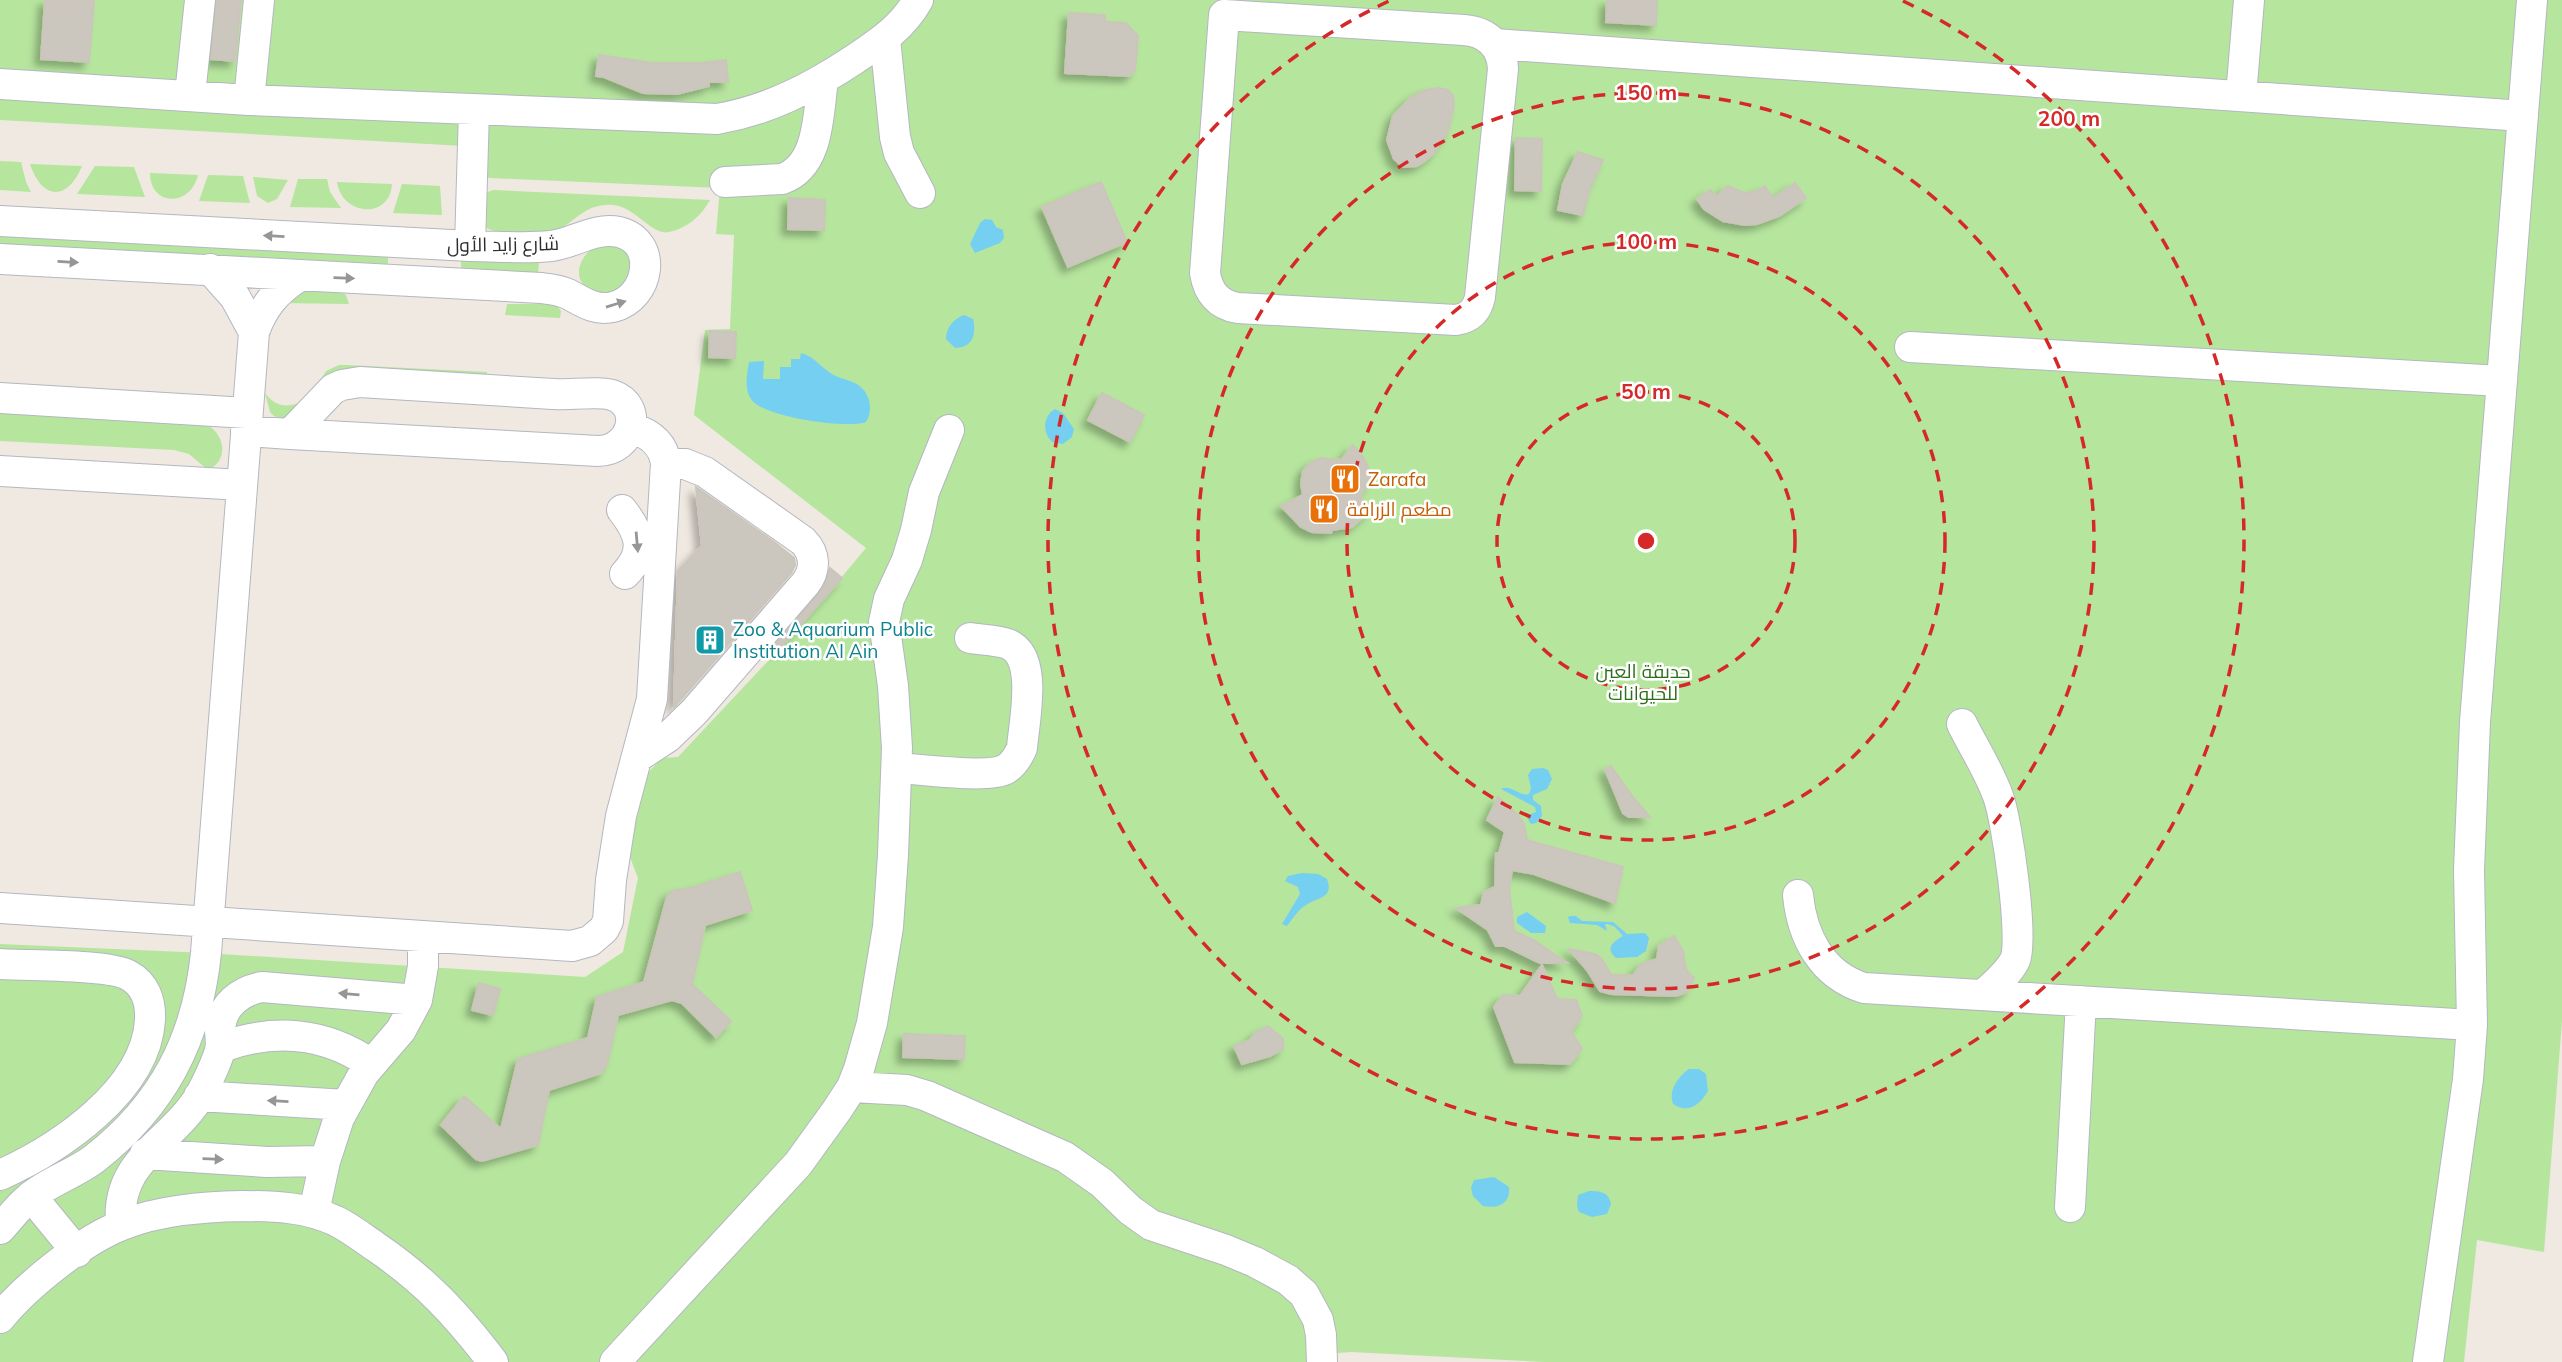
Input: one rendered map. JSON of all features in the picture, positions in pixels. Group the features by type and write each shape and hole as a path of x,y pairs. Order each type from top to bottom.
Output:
{"street":[{"path":"190,95 200,0"},
{"path":"249,100 259,0"},
{"path":"0,84 249,100 717,119 782,101 824,80 884,39 918,0"},
{"path":"2241,96 2249,0"},
{"path":"2428,1362 2468,1079 2472,1025 2469,958 2471,796 2532,0"},
{"path":"1224,7 1464,30 1481,33 1495,44 1503,69 1480,297 1470,315 1456,320 1238,308 1229,307 1214,297 1205,273 1224,7"},
{"path":"884,39 895,137 899,153 920,193"},
{"path":"1495,44 2523,116"},
{"path":"725,182 782,179 804,165 812,150 824,80"},
{"path":"470,246 474,110"},
{"name":"شارع زايد الأول","path":"0,221 470,246 544,247 570,242 595,232 616,232 627,235 642,250 646,269 642,285 637,292 621,304 611,307 590,306 569,295 541,289 0,258"},
{"path":"569,295 561,274 561,263 570,242"},
{"path":"413,280 418,276 423,263 423,256 416,244"},
{"path":"210,269 235,297 254,331"},
{"path":"0,1229 18,1205 71,1175 116,1140 156,1095 186,1044 198,1006 204,974 254,331 270,299 298,276"},
{"path":"1910,347 2501,380"},
{"path":"0,398 247,422 290,434 606,451 622,443 631,428 631,420 625,404 611,395 360,382 333,389 290,434"},
{"path":"0,908 572,947 598,935 608,921 621,816 652,699 666,463 662,448 656,441 631,428"},
{"path":"615,1362 798,1164 852,1087 872,1023 888,927 897,768 896,716 884,634 886,610 907,560 932,469 949,430"},
{"path":"639,756 668,737 694,712 805,584 814,565 811,552 803,541 715,478 695,467 666,463"},
{"path":"0,471 242,485"},
{"path":"622,510 637,532 639,543 638,555 625,574"},
{"path":"897,768 990,774 1007,769 1019,756 1022,748 1027,678 1025,661 1021,654 1006,643 970,638"},
{"path":"1962,724 2000,799 2018,937 2015,959 2000,980 1983,995"},
{"path":"1798,895 1801,918 1809,940 1824,963 1853,985 1875,989 2472,1025"},
{"path":"314,1212 325,1161 339,1118 371,1064 401,1030 417,1000 423,966 423,937"},
{"path":"0,964 119,971 138,982 144,990 149,1000 150,1013 143,1051 129,1075 106,1102 63,1140 0,1175"},
{"path":"121,1225 120,1203 126,1181 145,1154 176,1126 200,1096 222,1047 220,1029 225,1011 237,997 253,989 271,988 417,1000"},
{"path":"2070,1207 2081,1001"},
{"path":"222,1047 260,1036 299,1035 344,1047 371,1064"},
{"path":"852,1087 907,1090 927,1096 1066,1157 1102,1183 1130,1210 1151,1225 1226,1250 1278,1274 1298,1288 1309,1302 1321,1335 1322,1362"},
{"path":"200,1096 346,1105"},
{"path":"145,1154 267,1162 325,1161"},
{"path":"18,1205 77,1252"},
{"path":"0,1318 42,1276 121,1225 179,1210 269,1206 314,1212 350,1229 416,1275 449,1308 493,1362"}],"green space":[{"name":"حديقة العين للحيوانات","path":"0,0 2562,0 2562,1021 2544,1252 2477,1240 2464,1362 1544,1362 1351,1352 1313,1355 1313,1362 0,1362 0,944 206,953 585,977 623,952 638,878 628,852 641,780 662,758 678,757 798,629 866,548 694,415 705,330 730,329 734,235 716,234 720,188 489,178 485,176 482,147 0,120"},
{"path":"0,161 21,162 31,192 0,190"},
{"path":"30,164 82,166 70,186 55,192 41,185"},
{"path":"95,166 134,167 145,197 77,194"},
{"path":"150,173 198,175 188,193 171,199 157,192"},
{"path":"208,175 243,176 250,203 199,201"},
{"path":"253,177 288,180 277,199 268,203 257,196"},
{"path":"298,179 327,179 330,192 341,208 290,207"},
{"path":"337,182 392,184 389,196 383,204 366,209 347,202"},
{"path":"402,184 440,186 442,215 393,213"},
{"path":"493,190 710,200 693,220 682,228 669,232 656,230 621,207 602,205 586,211 551,233 528,235 498,232 483,226 483,194"},
{"path":"0,236 388,255 388,264 0,244"},
{"path":"597,245 621,249 626,252 630,263 631,282 605,297 588,289 580,278 583,259"},
{"path":"461,257 539,262 538,275 461,271"},
{"path":"304,290 343,293 349,304 281,303"},
{"path":"507,304 556,304 561,311 560,318 505,315"},
{"path":"339,365 487,372 487,377 318,384 326,371"},
{"path":"265,393 281,405 299,403 285,420 270,412"},
{"path":"0,411 208,425 221,441 222,454 215,466 208,470 189,454 174,450 0,441"}],"water":[{"path":"985,219 992,220 996,227 1003,230 1004,238 1000,243 975,253 970,244 980,223"},
{"path":"964,315 973,319 974,335 966,346 955,348 946,339 947,331 953,321"},
{"path":"801,353 832,374 860,386 867,395 870,406 866,422 842,424 806,420 771,411 751,399 747,386 749,362 764,361 763,379 780,379 780,367 791,367 791,359 800,359"},
{"path":"1055,409 1063,413 1074,429 1072,437 1063,444 1052,442 1045,429 1048,416"},
{"path":"1532,769 1548,770 1552,779 1547,789 1533,795 1533,800 1541,806 1542,816 1536,823 1531,824 1527,818 1536,812 1535,807 1501,789 1508,788 1529,794 1531,788 1528,775"},
{"path":"1318,874 1327,879 1329,890 1324,896 1301,909 1287,926 1282,924 1300,894 1298,887 1285,881 1288,876"},
{"path":"1527,912 1546,926 1545,933 1531,933 1517,923 1517,917"},
{"path":"1568,917 1582,921 1613,922 1627,934 1645,933 1649,938 1646,951 1637,957 1616,958 1611,948 1623,936 1615,927 1605,924 1607,931 1597,925 1570,923"},
{"path":"1689,1069 1699,1069 1706,1074 1708,1091 1697,1104 1689,1108 1678,1107 1673,1104 1673,1089"},
{"path":"1494,1177 1509,1187 1508,1198 1498,1206 1483,1206 1473,1196 1471,1188 1474,1180"},
{"path":"1589,1191 1600,1192 1608,1197 1611,1204 1607,1214 1592,1217 1579,1212 1578,1195"}],"building":[{"path":"45,0 94,0 89,62 41,59"},
{"path":"217,0 241,0 235,61 211,59"},
{"path":"1607,0 1657,0 1656,25 1606,22"},
{"path":"1069,13 1105,15 1105,22 1126,23 1138,36 1135,70 1129,76 1065,73"},
{"path":"599,55 653,63 726,60 728,82 709,82 709,86 677,94 643,93 596,76"},
{"path":"1425,90 1448,90 1453,96 1454,106 1448,131 1434,153 1425,161 1417,166 1403,167 1394,159 1387,140 1393,116 1410,98"},
{"path":"1516,138 1542,139 1541,191 1515,190"},
{"path":"1578,152 1603,160 1590,188 1583,215 1558,210 1563,184"},
{"path":"1101,182 1127,242 1068,267 1042,207"},
{"path":"1795,183 1806,198 1779,216 1757,224 1723,221 1704,209 1697,199 1710,190 1717,196 1728,186 1744,193 1755,192 1765,186 1773,198"},
{"path":"789,198 825,200 824,230 788,229"},
{"path":"710,331 736,332 735,358 709,357"},
{"path":"1102,393 1144,415 1130,442 1088,420"},
{"path":"1353,445 1365,460 1370,472 1370,481 1360,496 1370,511 1352,527 1332,530 1331,533 1312,532 1301,527 1281,506 1303,495 1303,471 1320,458 1341,460"},
{"name":"Zoo & Aquarium Public Institution Al Ain","path":"696,487 774,542 794,558 795,565 791,573 674,707 678,571 702,546"},
{"path":"830,568 842,578 778,650 774,646 823,588"},
{"path":"1611,766 1650,817 1629,817 1623,813 1605,769"},
{"path":"1498,797 1518,815 1524,824 1527,840 1623,867 1615,903 1534,874 1512,870 1509,887 1514,931 1534,940 1567,963 1540,963 1505,946 1496,946 1488,930 1456,908 1481,905 1484,892 1495,887 1496,853 1499,853 1505,832 1487,820"},
{"path":"740,872 752,910 705,925 692,984 731,1021 716,1037 682,1003 672,1000 618,1015 608,1061 602,1073 549,1090 538,1145 482,1161 476,1159 441,1125 464,1096 501,1129 518,1059 588,1038 597,997 644,982 667,897 672,891 695,887"},
{"path":"1674,936 1683,951 1686,970 1694,978 1687,992 1676,996 1611,994 1600,991 1569,949 1595,954 1602,959 1611,975 1633,975 1641,964 1657,959 1659,946"},
{"path":"1542,965 1557,999 1576,1000 1582,1016 1571,1031 1582,1049 1570,1064 1515,1062 1494,1007 1503,995 1520,996"},
{"path":"479,983 500,989 493,1015 472,1010"},
{"path":"1268,1026 1283,1039 1283,1049 1270,1056 1242,1064 1234,1046 1250,1040 1254,1034"},
{"path":"904,1034 965,1036 964,1059 903,1057"}],"place":[{"name":"Zarafa","path":"1345,479"},
{"name":"مطعم الزرافة","path":"1324,509"},
{"name":"Zoo & Aquarium Public Institution Al Ain","path":"710,640"}]}
